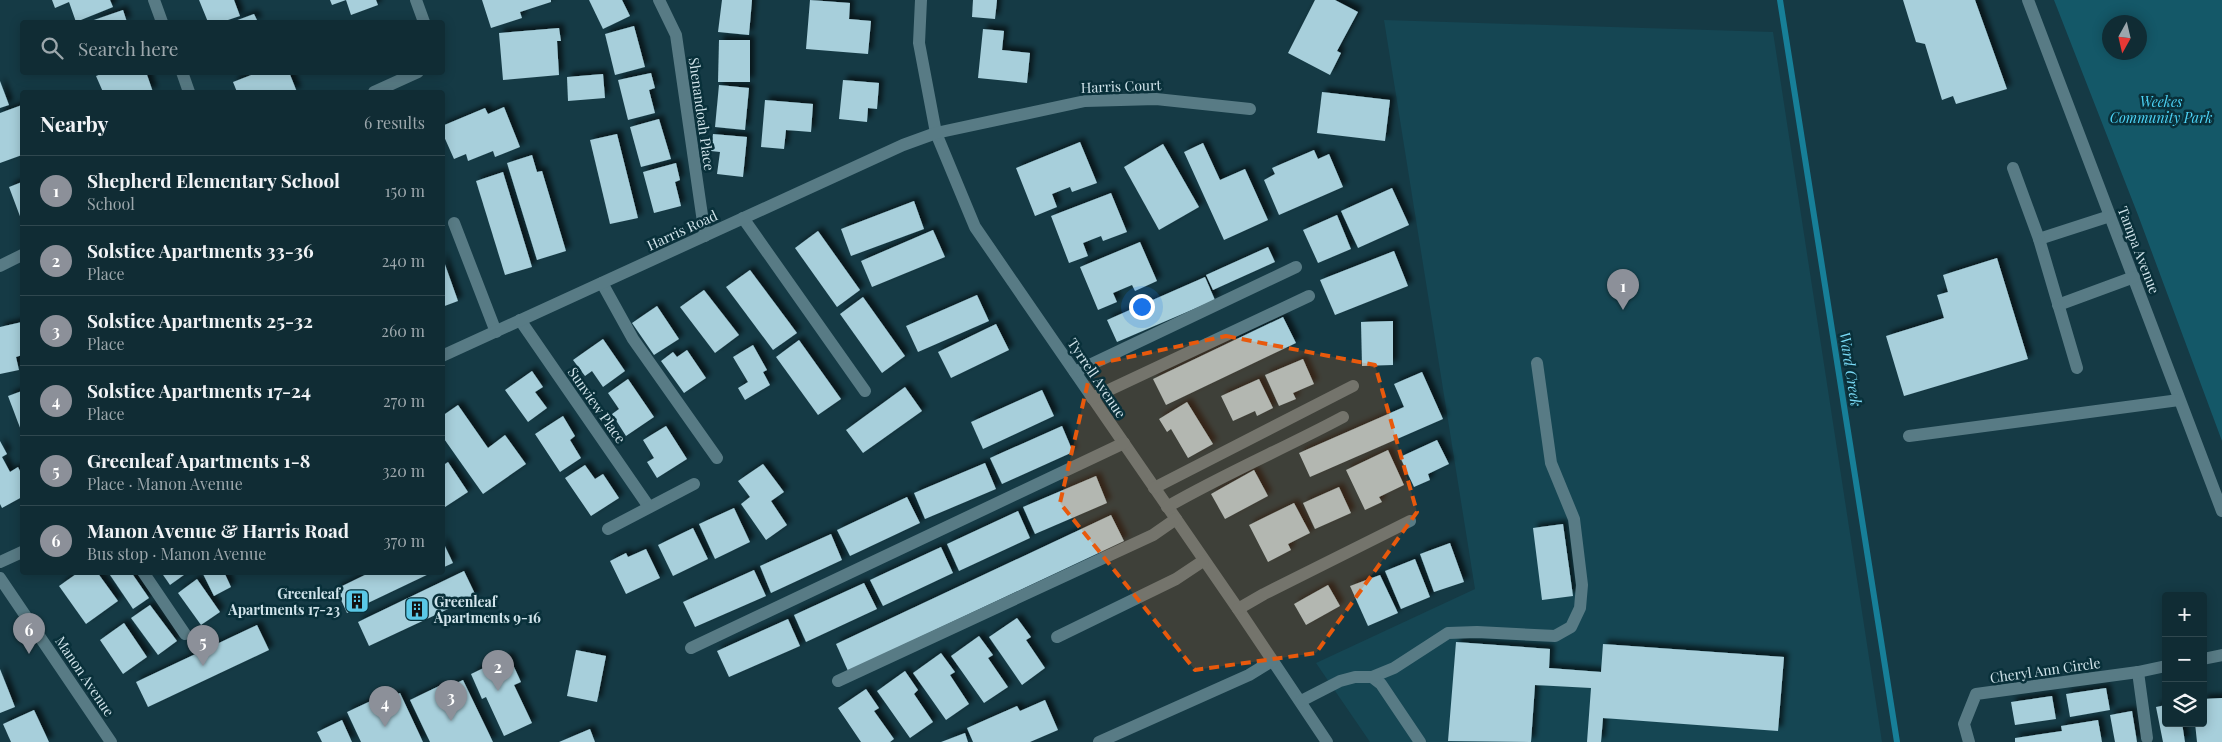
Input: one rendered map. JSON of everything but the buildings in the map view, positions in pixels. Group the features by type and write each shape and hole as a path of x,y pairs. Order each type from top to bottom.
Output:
{"street":[{"path":"154,0 161,20"},
{"path":"416,0 423,20"},
{"name":"Shenandoah Place","path":"658,0 676,36 705,236"},
{"name":"Tyrrell Avenue","path":"920,0 919,44 936,133 975,227 1301,701 1327,742"},
{"name":"Tampa Avenue","path":"2028,0 2222,511"},
{"path":"183,75 188,90"},
{"path":"378,90 411,75"},
{"name":"Harris Court","path":"936,133 1085,101 1156,99 1250,109"},
{"name":"Harris Road","path":"445,355 903,145 936,133"},
{"path":"2013,168 2039,239 2077,368"},
{"path":"2039,239 2110,216"},
{"path":"743,218 865,391"},
{"path":"454,223 496,332"},
{"path":"0,266 20,257"},
{"path":"1075,372 1296,267"},
{"path":"2058,305 2134,277"},
{"path":"602,283 633,339 717,458"},
{"path":"1092,398 1309,296"},
{"name":"Sunview Place","path":"520,320 649,507"},
{"path":"1301,701 1340,681 1356,677 1372,677 1394,668 1448,633 1477,632 1555,636 1571,627 1580,608 1582,585 1574,519 1551,463 1537,362"},
{"path":"1154,488 1353,386"},
{"path":"1909,436 2179,400"},
{"path":"1167,507 1210,483 1301,440 1343,417"},
{"path":"691,648 1124,443"},
{"path":"608,529 694,484"},
{"path":"838,681 1153,535 1176,519"},
{"path":"1238,609 1264,594 1410,521"},
{"path":"0,562 20,553"},
{"path":"1057,637 1176,579 1203,561"},
{"path":"145,575 185,634"},
{"name":"Manon Avenue","path":"0,578 112,742"},
{"path":"2207,658 2222,655"},
{"path":"1099,742 1249,675 1272,661"},
{"name":"Cheryl Ann Circle","path":"1969,742 1964,724 1976,694 2138,672 2162,667"},
{"path":"2138,672 2147,738"},
{"path":"1372,677 1381,684 1420,742"}],"highlighted area":[{"path":"1226,336 1375,365 1417,512 1316,653 1195,670 1060,503 1092,365"}],"shaded area":[{"path":"1384,20 1773,32 1882,742 1370,742 1316,663 1475,589"}],"green space":[{"name":"Weekes Community Park","path":"2054,0 2222,0 2222,441 2138,215"}],"waterway":[{"name":"Ward Creek","path":"1780,0 1897,742"}],"place":[{"name":"Shepherd Elementary School","path":"1623,310"},
{"name":"Greenleaf Apartments 17-23","path":"357,601"},
{"name":"Greenleaf Apartments 9-16","path":"417,609"},
{"name":"Manon Avenue & Harris Road","path":"29,654"},
{"name":"Greenleaf Apartments 1-8","path":"203,666"},
{"name":"Solstice Apartments 33-36","path":"498,691"},
{"name":"Solstice Apartments 25-32","path":"451,721"},
{"name":"Solstice Apartments 17-24","path":"385,727"}]}
